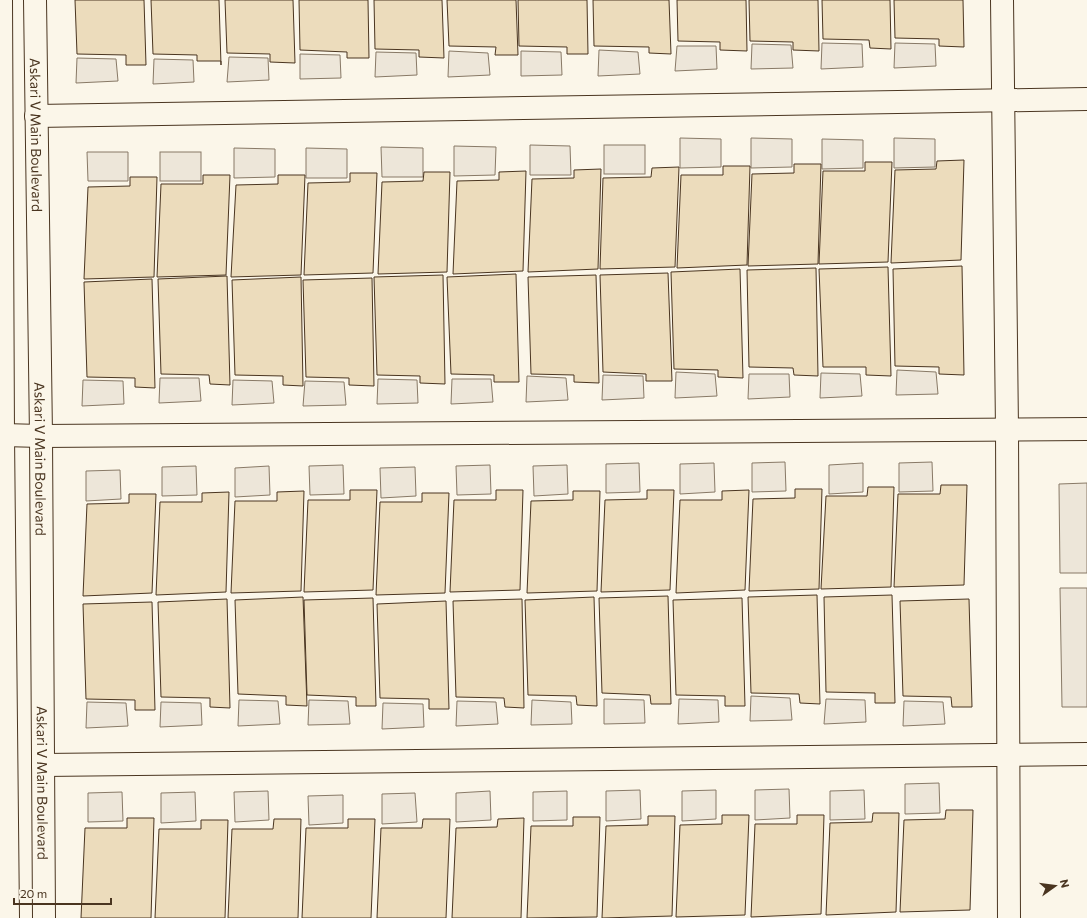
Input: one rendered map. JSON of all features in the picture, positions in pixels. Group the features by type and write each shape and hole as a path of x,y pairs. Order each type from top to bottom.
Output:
{"street":[{"path":"0,0 8,918"},
{"name":"Askari V Main Boulevard","path":"35,0 41,436 44,918"},
{"path":"1002,0 1007,429 1009,918"},
{"path":"36,116 1087,99"},
{"path":"3,435 41,436 1087,429"},
{"path":"44,764 1087,754"}],"shaded area":[{"path":"822,43 862,44 863,67 821,69"},
{"path":"895,43 935,44 936,66 894,68"},
{"path":"752,44 791,45 793,68 751,69"},
{"path":"677,46 716,46 717,69 675,71"},
{"path":"599,50 638,52 640,74 598,76"},
{"path":"449,51 488,53 490,75 448,77"},
{"path":"521,51 561,52 562,75 521,76"},
{"path":"376,52 416,53 417,75 375,77"},
{"path":"300,54 340,55 341,78 300,79"},
{"path":"229,57 268,58 269,80 227,82"},
{"path":"77,58 116,59 118,81 76,83"},
{"path":"154,59 193,60 194,82 153,84"},
{"path":"680,138 721,139 721,167 680,168"},
{"path":"751,138 792,139 792,167 751,168"},
{"path":"894,138 935,139 935,167 894,168"},
{"path":"822,139 863,140 863,168 822,169"},
{"path":"530,145 570,146 571,175 530,175"},
{"path":"604,145 645,145 645,174 604,174"},
{"path":"454,146 496,147 495,175 454,176"},
{"path":"381,147 423,148 423,177 382,177"},
{"path":"234,148 275,149 275,177 234,178"},
{"path":"306,148 347,149 347,178 306,178"},
{"path":"87,152 128,152 128,181 88,181"},
{"path":"160,152 201,152 201,181 160,181"},
{"path":"897,370 936,372 938,394 896,395"},
{"path":"676,372 715,374 717,396 675,398"},
{"path":"821,373 860,374 862,396 820,398"},
{"path":"749,374 789,374 790,397 748,399"},
{"path":"603,375 643,376 644,398 602,400"},
{"path":"527,376 566,378 568,400 526,402"},
{"path":"160,378 199,378 201,401 159,403"},
{"path":"378,379 417,380 418,403 377,404"},
{"path":"452,379 491,379 493,402 451,404"},
{"path":"83,380 123,381 124,404 82,406"},
{"path":"233,380 272,381 274,403 232,405"},
{"path":"305,381 344,382 346,405 303,406"},
{"path":"785,462 786,491 752,492 752,463"},
{"path":"932,462 933,491 899,492 899,463"},
{"path":"639,463 640,492 606,493 606,464"},
{"path":"714,463 715,492 680,494 680,464"},
{"path":"863,463 863,492 829,494 829,465"},
{"path":"343,465 344,494 310,495 309,466"},
{"path":"490,465 491,494 457,495 456,466"},
{"path":"567,465 568,494 534,496 533,466"},
{"path":"196,466 197,495 162,496 162,467"},
{"path":"269,466 270,495 235,497 235,468"},
{"path":"415,467 416,496 381,498 380,468"},
{"path":"120,470 121,499 86,501 86,471"},
{"path":"1087,483 1087,573 1060,573 1059,484"},
{"path":"1060,588 1087,588 1087,707 1062,707"},
{"path":"751,696 790,698 792,720 750,721"},
{"path":"604,699 644,700 645,723 604,724"},
{"path":"679,699 718,700 719,722 678,724"},
{"path":"826,699 865,700 866,722 824,724"},
{"path":"239,700 278,701 280,724 238,726"},
{"path":"309,700 348,701 350,724 308,725"},
{"path":"532,700 571,702 572,724 531,725"},
{"path":"457,701 496,702 498,724 456,726"},
{"path":"904,701 943,702 945,724 903,726"},
{"path":"87,702 126,703 128,726 86,728"},
{"path":"161,702 201,703 202,725 160,727"},
{"path":"383,703 423,704 424,727 382,729"},
{"path":"939,783 940,813 905,814 905,784"},
{"path":"789,789 790,818 755,820 755,790"},
{"path":"640,790 641,819 606,821 606,791"},
{"path":"716,790 716,819 682,821 682,791"},
{"path":"864,790 865,819 830,820 830,791"},
{"path":"268,791 269,820 235,822 234,792"},
{"path":"490,791 491,820 456,822 456,793"},
{"path":"567,791 567,820 533,821 533,792"},
{"path":"122,792 123,821 88,822 88,793"},
{"path":"195,792 196,821 161,823 161,793"},
{"path":"415,793 417,822 382,824 382,794"},
{"path":"343,795 343,823 309,825 308,796"}],"building":[{"path":"75,0 144,0 146,65 126,65 126,55 77,54"},
{"path":"151,0 219,0 221,61 197,61 197,55 153,54"},
{"path":"225,0 293,0 295,63 270,62 270,54 227,53"},
{"path":"299,0 368,0 369,58 347,58 347,52 300,50"},
{"path":"374,0 442,0 444,58 419,57 419,50 375,49"},
{"path":"447,0 516,0 518,55 495,55 496,47 449,46"},
{"path":"518,0 587,0 588,54 567,54 567,47 519,46"},
{"path":"593,0 669,0 671,54 649,53 649,47 594,46"},
{"path":"677,0 746,0 747,51 720,50 720,42 678,41"},
{"path":"749,0 818,0 819,51 793,50 793,42 750,41"},
{"path":"822,0 890,0 891,49 870,48 869,40 823,39"},
{"path":"894,0 963,0 964,47 939,46 939,39 895,38"},
{"path":"964,160 961,260 891,263 895,170 936,169 937,161"},
{"path":"865,162 892,162 888,262 819,264 823,171 865,171"},
{"path":"794,164 821,164 818,264 748,266 752,174 794,173"},
{"path":"723,166 750,166 747,265 677,268 681,175 723,175"},
{"path":"679,167 675,267 600,269 603,178 651,177 652,168"},
{"path":"601,169 598,269 528,272 532,179 574,178 574,170"},
{"path":"526,171 523,271 453,274 457,181 499,180 499,172"},
{"path":"424,172 450,172 447,272 378,274 382,182 423,181"},
{"path":"350,173 377,173 373,273 304,275 308,183 350,182"},
{"path":"203,175 230,175 226,275 157,277 161,184 203,184"},
{"path":"278,175 305,175 301,275 231,277 236,185 278,184"},
{"path":"130,177 157,177 154,277 84,279 88,187 130,186"},
{"path":"962,266 964,375 939,374 939,367 895,366 893,269"},
{"path":"888,267 891,376 866,375 866,367 823,367 819,269"},
{"path":"816,268 818,376 794,375 793,368 749,367 747,270"},
{"path":"740,269 743,378 718,377 718,370 674,369 671,272"},
{"path":"668,273 672,381 646,381 646,374 603,372 600,275"},
{"path":"516,274 519,382 494,382 494,375 451,374 447,277"},
{"path":"443,275 445,384 420,383 420,376 377,375 374,277"},
{"path":"596,275 599,383 574,382 574,375 531,374 528,277"},
{"path":"227,276 230,385 210,384 209,375 161,374 158,279"},
{"path":"301,277 303,386 283,385 283,376 235,375 232,280"},
{"path":"372,278 374,386 349,385 349,378 306,377 303,280"},
{"path":"152,279 155,388 135,387 135,378 87,377 84,282"},
{"path":"941,485 967,485 964,585 894,587 898,494 940,494"},
{"path":"868,487 894,487 891,587 821,589 826,496 867,496"},
{"path":"795,489 822,489 819,589 749,591 753,499 795,498"},
{"path":"350,490 377,490 373,590 304,592 308,500 350,500"},
{"path":"496,490 523,490 520,590 450,592 454,500 496,500"},
{"path":"647,490 674,490 670,590 601,592 605,500 647,499"},
{"path":"749,490 745,590 676,593 680,500 722,500 722,491"},
{"path":"304,491 301,591 231,593 235,501 277,501 277,492"},
{"path":"573,491 600,491 597,591 527,593 531,501 573,500"},
{"path":"229,492 226,592 156,595 160,502 202,502 202,493"},
{"path":"422,493 449,493 445,593 376,595 380,502 422,502"},
{"path":"129,494 156,494 152,593 83,596 87,504 129,503"},
{"path":"817,595 820,704 800,703 799,694 751,693 748,597"},
{"path":"892,595 895,703 875,703 875,693 826,692 824,597"},
{"path":"668,596 671,704 651,704 650,695 602,693 599,598"},
{"path":"303,597 307,706 286,705 286,696 238,694 235,600"},
{"path":"594,597 597,706 577,705 576,696 528,695 525,600"},
{"path":"373,598 376,706 356,706 356,697 307,695 304,600"},
{"path":"742,598 745,706 725,706 725,696 676,695 673,600"},
{"path":"227,599 230,708 210,707 210,698 161,697 158,602"},
{"path":"522,599 524,708 505,707 504,698 456,697 453,601"},
{"path":"969,599 972,707 952,707 951,697 903,696 900,601"},
{"path":"446,601 449,709 429,709 429,699 380,698 377,604"},
{"path":"152,602 155,710 135,710 135,700 86,699 83,604"},
{"path":"946,810 973,810 970,910 900,912 904,820 945,819"},
{"path":"873,813 899,813 896,912 826,915 830,823 872,822"},
{"path":"722,815 749,815 745,915 676,917 680,825 722,824"},
{"path":"797,815 824,815 821,914 751,917 755,824 797,824"},
{"path":"648,816 675,816 672,916 602,918 606,826 648,825"},
{"path":"573,817 600,817 597,917 527,918 531,826 573,826"},
{"path":"127,818 154,818 151,918 81,918 85,828 127,828"},
{"path":"524,818 521,918 452,918 456,828 497,827 498,819"},
{"path":"274,819 301,819 298,918 228,918 232,829 273,829"},
{"path":"348,819 375,819 371,918 302,918 306,828 348,828"},
{"path":"423,819 450,819 446,918 377,918 381,828 422,828"},
{"path":"201,820 228,820 225,918 155,918 159,829 201,829"}]}
